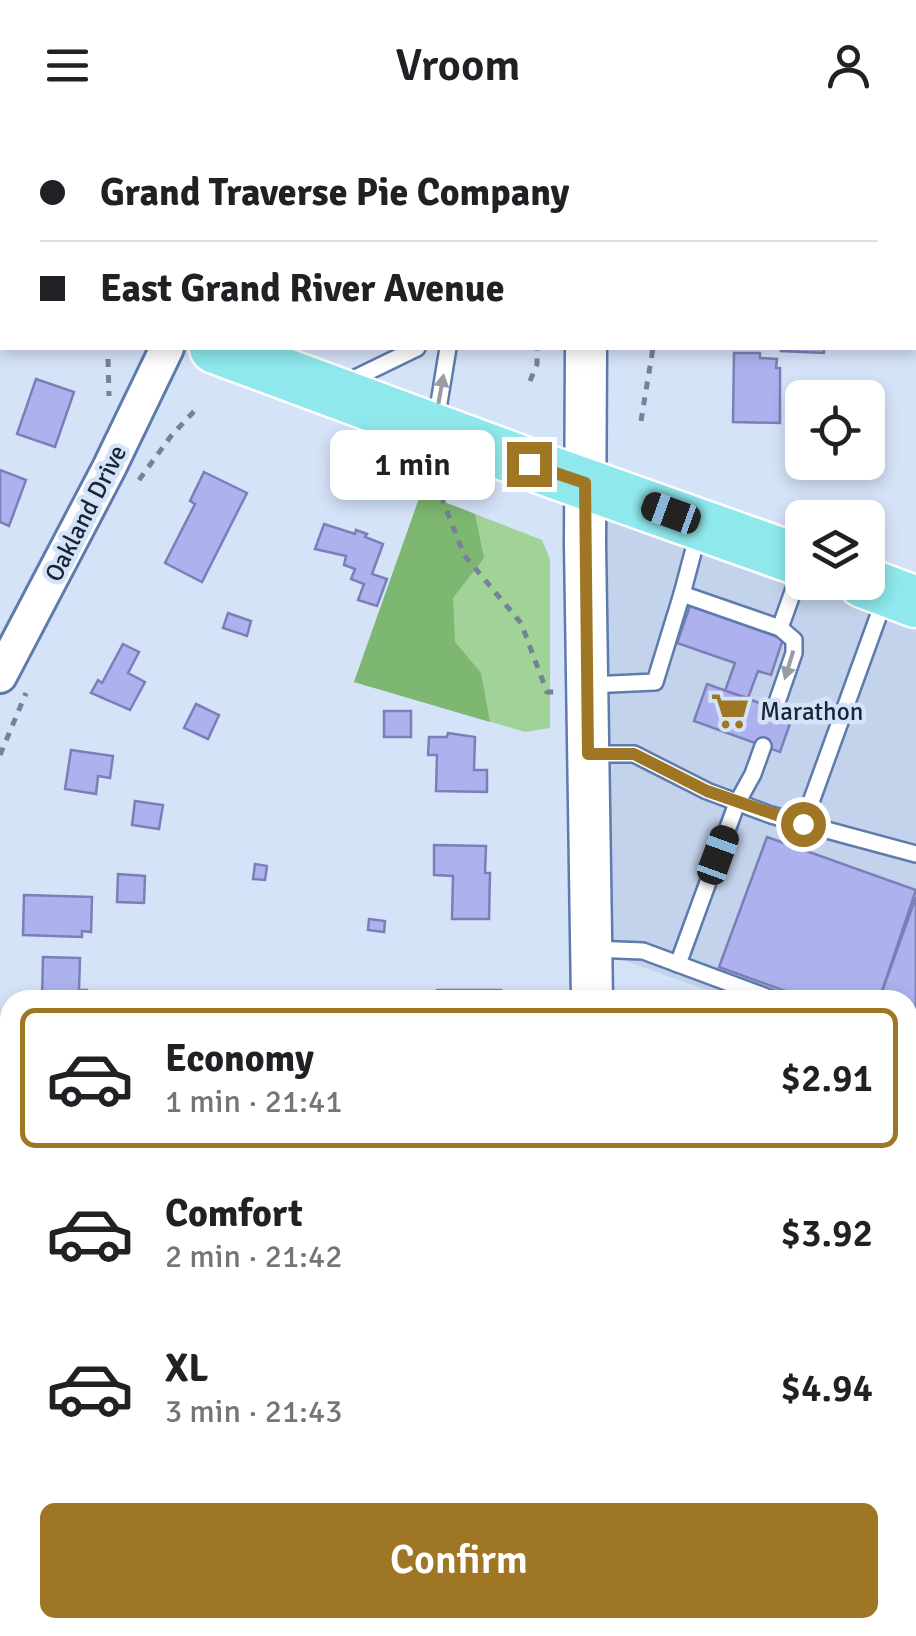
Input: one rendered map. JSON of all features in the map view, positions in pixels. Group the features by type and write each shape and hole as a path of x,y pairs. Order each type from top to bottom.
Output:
{"main road":[{"path":"222,350 274,364 328,390 434,430 785,556"}],"street":[{"name":"Oakland Drive","path":"14,682 166,350"},
{"path":"586,350 585,483 570,688 588,754 592,990"}],"lane":[{"path":"328,390 414,350"},
{"path":"434,430 448,350"},
{"path":"570,688 655,682 700,524"},
{"path":"803,824 889,592"},
{"path":"682,594 790,633 794,653 775,708"},
{"path":"780,628 789,600"},
{"path":"678,964 737,802 764,746"},
{"path":"588,754 634,754 737,802 916,854"},
{"path":"591,949 643,952 748,990"}],"path":[{"path":"530,382 538,364 537,350"},
{"path":"642,421 653,350"},
{"path":"139,480 199,406"},
{"path":"441,496 464,555 521,623 546,692 570,688"},
{"path":"0,754 14,682"}],"shaded area":[{"path":"589,488 785,574 785,600 885,600 885,597 916,608 916,990 706,990 595,950"}],"green space":[{"path":"421,493 542,540 550,559 550,728 525,732 354,682"},
{"path":"421,493 475,514 484,558 453,598 455,642 481,673 490,722 354,682"}],"building":[{"path":"824,350 824,353 781,351"},
{"path":"734,353 760,353 760,358 777,359 780,423 733,422"},
{"path":"36,379 74,392 55,447 17,434"},
{"path":"0,470 26,480 9,526 0,522"},
{"path":"204,472 247,493 202,582 165,563 195,504 190,501"},
{"path":"324,524 355,534 356,530 383,544 372,574 387,579 377,606 358,600 364,584 351,579 355,569 344,565 346,556 315,549"},
{"path":"690,606 783,639 771,675 758,671 748,698 725,691 735,663 677,643"},
{"path":"228,613 251,621 247,636 223,628"},
{"path":"123,644 139,652 128,673 145,682 130,710 91,693 98,680 102,683"},
{"path":"707,684 793,715 780,752 694,721"},
{"path":"196,704 219,715 208,739 184,728"},
{"path":"384,711 411,711 411,737 384,737"},
{"path":"448,733 475,737 474,770 487,770 487,792 436,791 437,755 428,755 429,737 447,737"},
{"path":"71,750 113,756 110,778 98,776 96,794 65,789"},
{"path":"135,801 163,805 159,829 132,825"},
{"path":"767,837 916,890 882,990 782,990 719,967"},
{"path":"434,845 486,846 489,919 452,919 453,876 434,875"},
{"path":"255,864 267,866 265,880 253,879"},
{"path":"118,874 145,876 144,903 117,902"},
{"path":"24,895 92,897 91,932 82,931 82,937 23,935"},
{"path":"916,897 916,990 883,990"},
{"path":"369,919 385,921 384,932 368,930"},
{"path":"43,957 80,958 79,990 42,990"}],"place":[{"name":"Marathon","path":"730,711"}],"route":[{"path":"529,464 585,483 588,754 634,754 707,791 803,824"}]}
